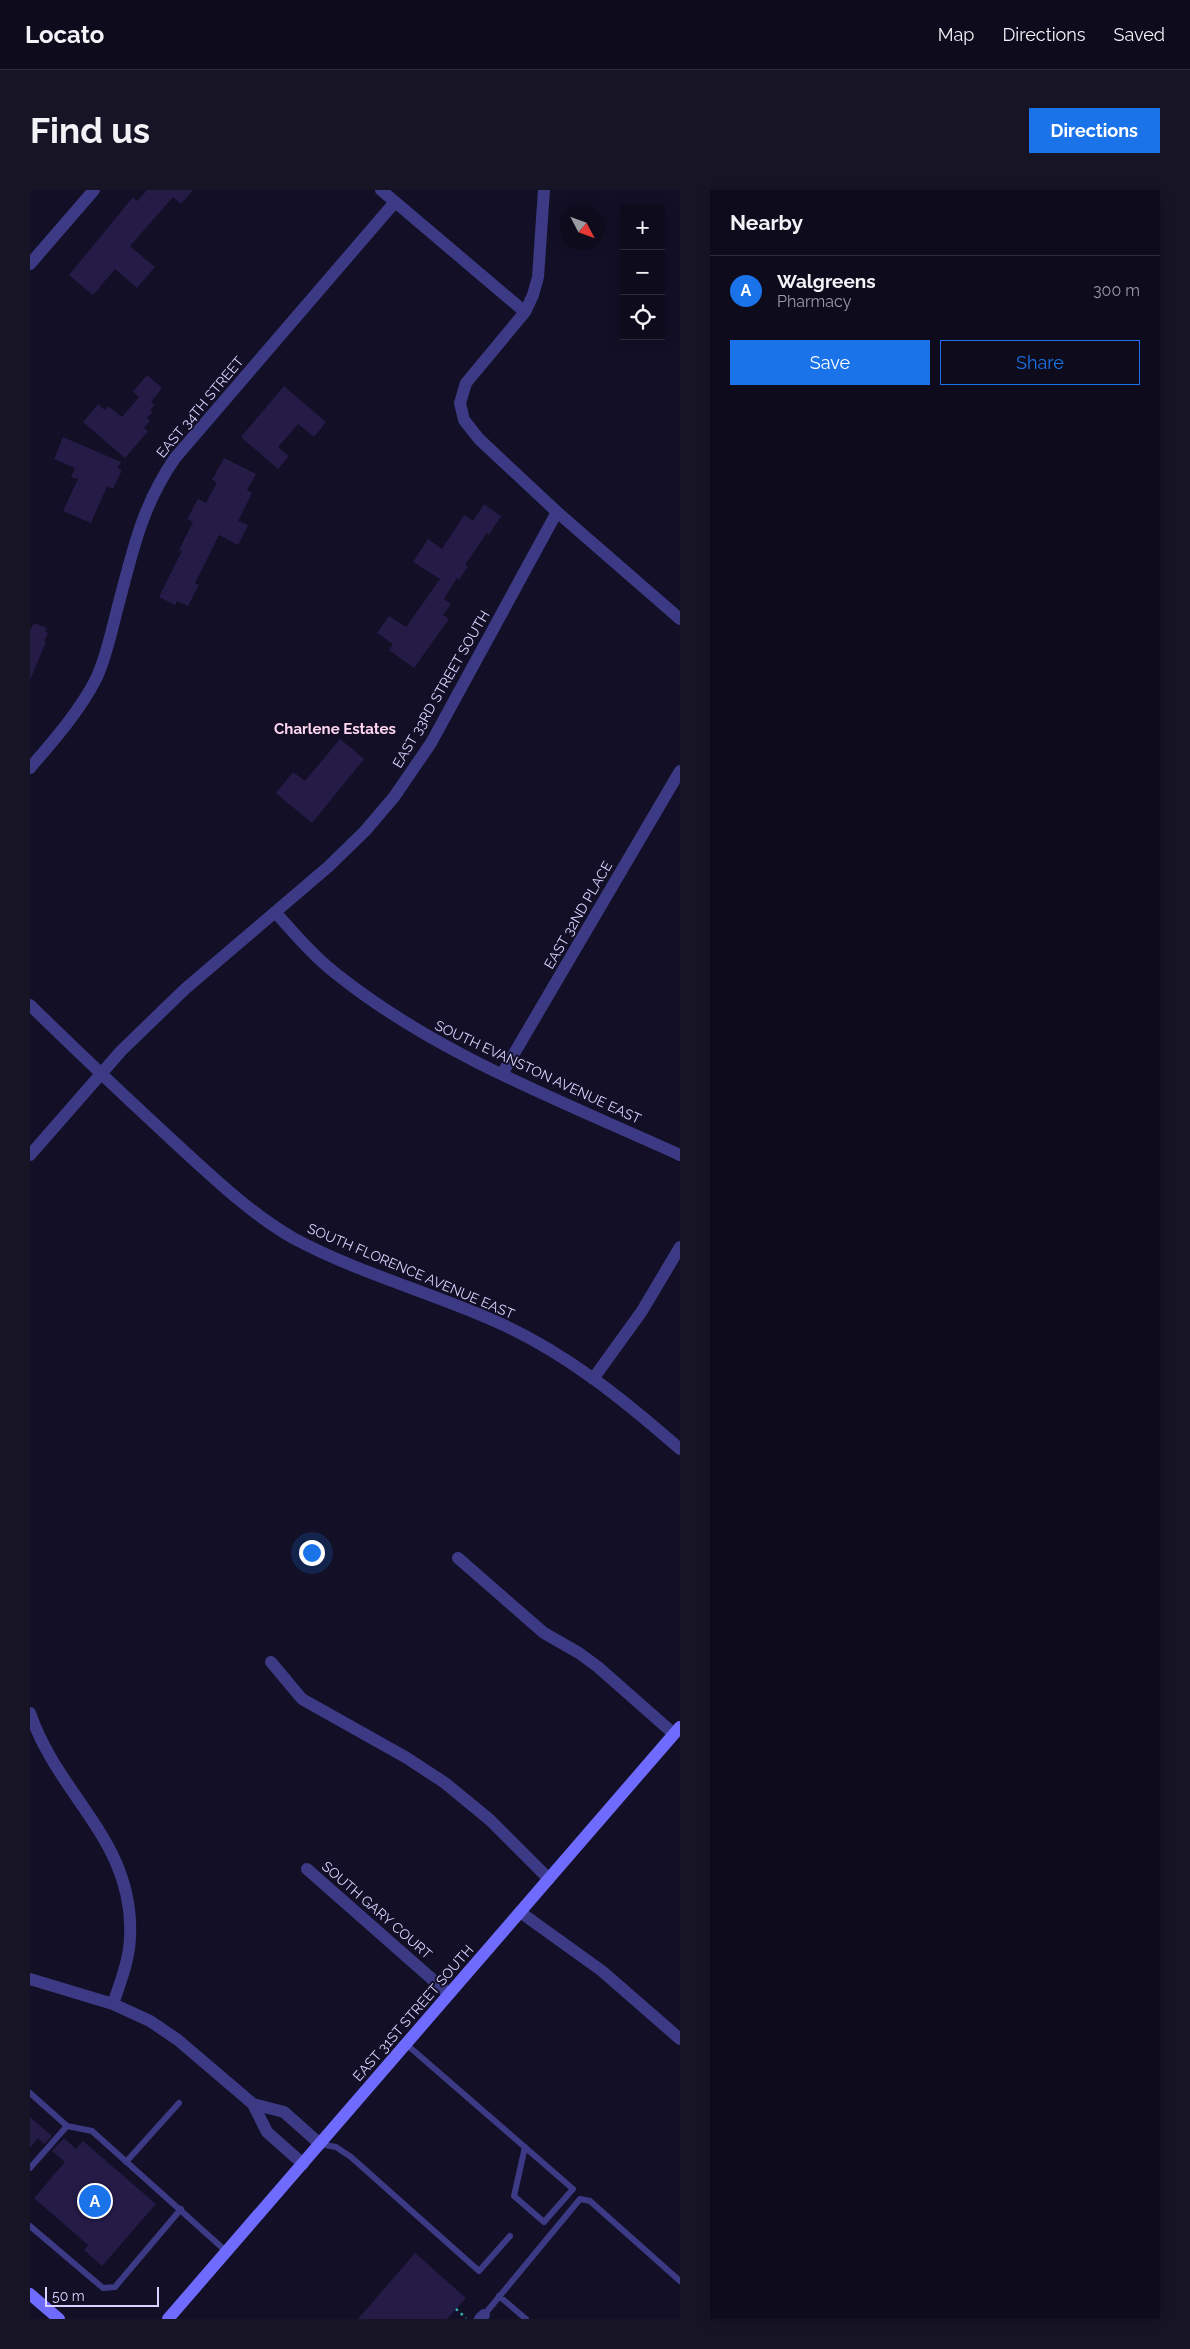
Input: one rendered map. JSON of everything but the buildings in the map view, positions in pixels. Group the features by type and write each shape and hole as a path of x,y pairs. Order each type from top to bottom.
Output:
{"main road":[{"name":"EAST 31ST STREET SOUTH","path":"168,2319 677,1730"},
{"path":"30,2294 58,2319"}],"street":[{"path":"30,264 94,190"},
{"path":"380,190 525,312"},
{"path":"544,190 538,277 525,312 466,383 460,403 464,420 478,439 557,512 680,619"},
{"name":"EAST 34TH STREET","path":"30,768 68,724 96,679 109,641 138,531 146,508 165,472 395,202"},
{"name":"EAST 33RD STREET SOUTH","path":"30,1155 121,1051 185,989 328,867 365,831 411,774 431,743 557,512"},
{"name":"EAST 32ND PLACE","path":"502,1074 680,771"},
{"name":"SOUTH EVANSTON AVENUE EAST","path":"275,912 337,975 386,1010 438,1043 680,1155"},
{"name":"SOUTH FLORENCE AVENUE EAST","path":"30,1005 100,1074 224,1187 255,1212 292,1237 372,1274 496,1321 558,1354 593,1379 680,1449"},
{"path":"593,1379 642,1311 680,1247"},
{"path":"458,1558 544,1633 579,1653 677,1730"},
{"path":"271,1662 302,1699 407,1758 445,1783 490,1820 549,1879"},
{"path":"30,1713 49,1758 100,1831 115,1858 125,1882 130,1905 130,1939 124,1972 113,2004"},
{"name":"SOUTH GARY COURT","path":"307,1869 449,1994"},
{"path":"520,1912 602,1971 680,2039"},
{"path":"30,1979 113,2004 150,2021 178,2040 253,2104 267,2132 303,2164"},
{"path":"253,2104 284,2112 320,2144"}],"lane":[{"path":"406,2044 525,2147 573,2189 544,2222 514,2196 525,2147"},
{"path":"30,2093 67,2126 92,2131 227,2252"},
{"path":"126,2162 179,2103"},
{"path":"30,2168 67,2126"},
{"path":"320,2144 336,2147 351,2157 479,2272 510,2236"},
{"path":"482,2317 580,2199 590,2201 680,2281"},
{"path":"30,2226 103,2288 114,2287 181,2209"},
{"path":"499,2296 526,2319"}],"path":[{"path":"456,2309 467,2319"}],"place":[{"name":"Walgreens","path":"95,2201"}],"district":[{"name":"Charlene Estates","path":"335,729"}]}
